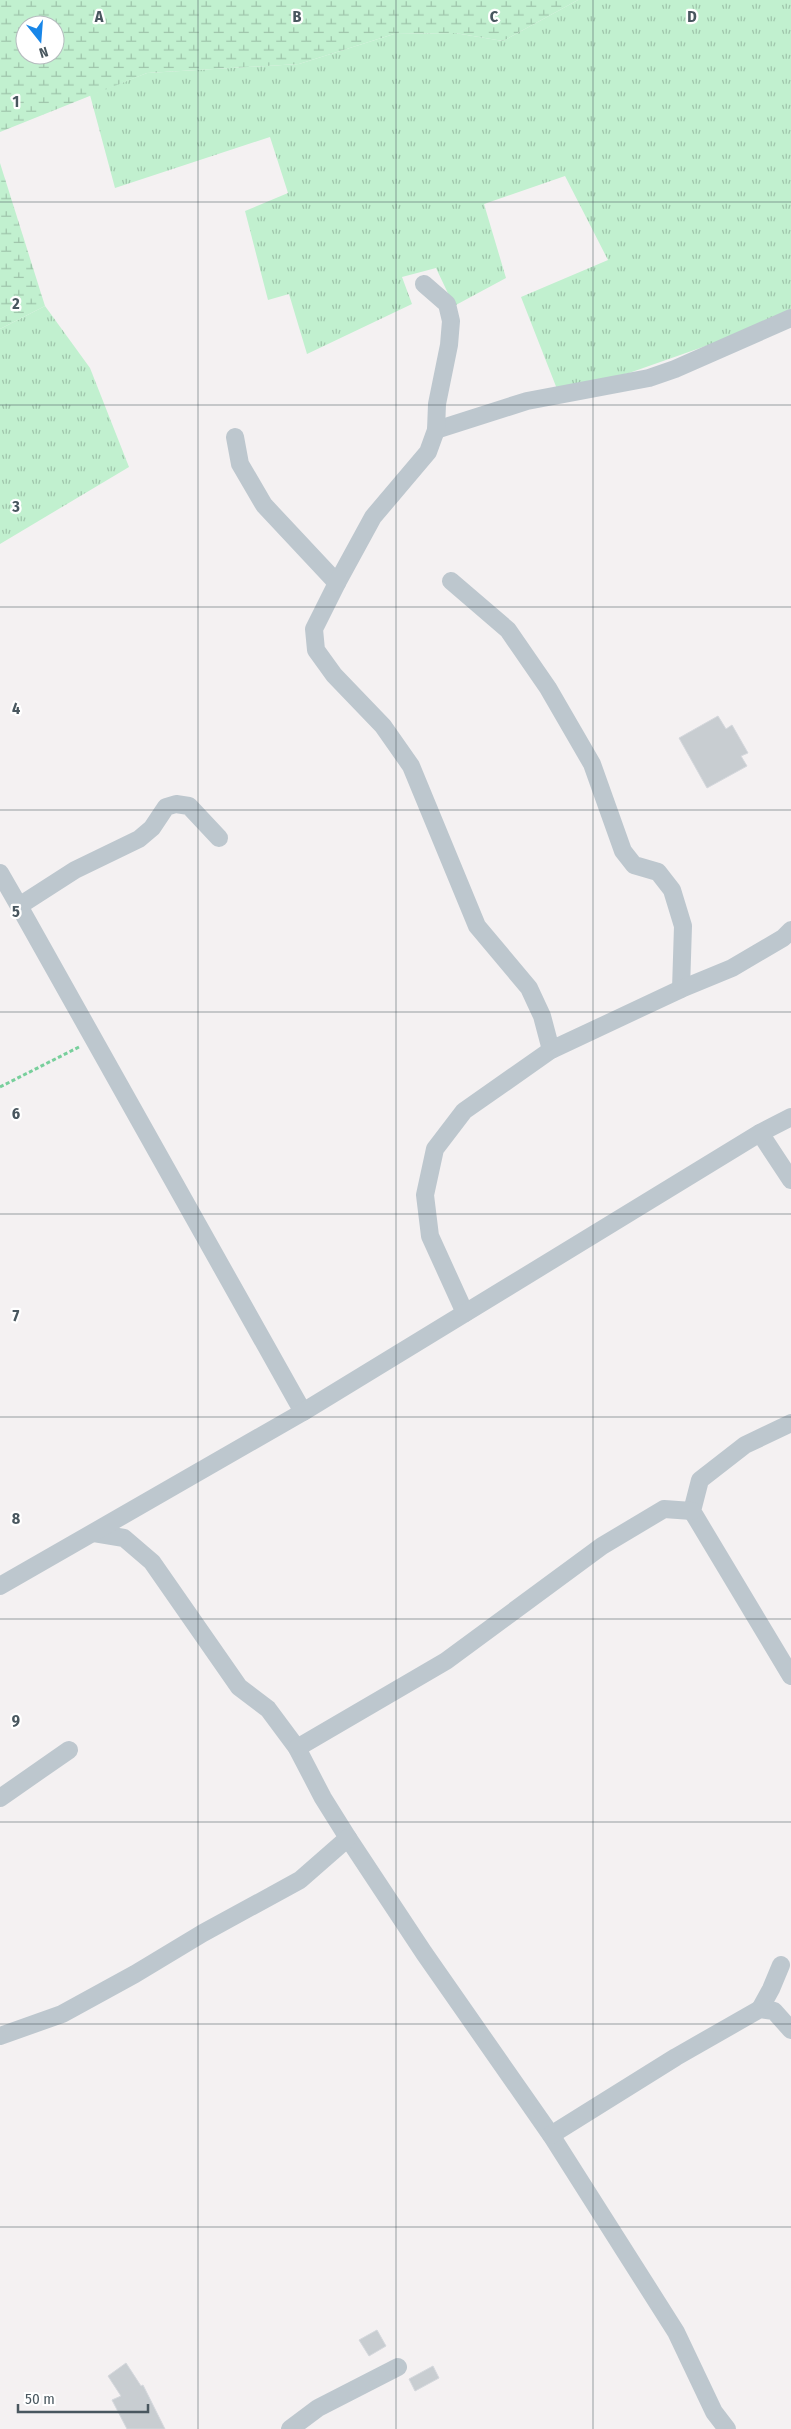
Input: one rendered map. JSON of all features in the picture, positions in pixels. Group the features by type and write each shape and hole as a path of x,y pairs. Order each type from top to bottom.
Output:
{"street":[{"path":"424,284 447,304 451,321 437,404 436,430 428,452 373,517 314,629 316,650 334,675 383,726 410,766 477,926 529,988 542,1016 551,1050"},
{"path":"436,430 527,402 648,378 675,369 791,318"},
{"path":"235,437 240,464 264,504 337,583"},
{"path":"451,581 508,630 548,688 592,764 623,851 634,865 658,872 672,890 683,926 681,989"},
{"path":"19,906 75,870 139,839 152,828 166,807 176,804 189,806 219,838"},
{"path":"0,873 303,1412"},
{"path":"465,1313 430,1236 425,1195 435,1149 464,1111 551,1050 681,989 732,968 783,938 791,930"},
{"path":"0,1586 303,1412 760,1133 791,1117"},
{"path":"760,1133 791,1180"},
{"path":"791,1423 745,1446 700,1480 692,1511 791,1676"},
{"path":"297,1748 446,1662 602,1546 664,1508 692,1511"},
{"path":"94,1533 124,1538 152,1562 239,1687 268,1709 297,1748 323,1798 348,1838 424,1953 551,2135 676,2332 714,2412 727,2429"},
{"path":"0,1798 69,1750"},
{"path":"0,2036 62,2014 135,1974 203,1933 300,1880 348,1838"},
{"path":"551,2135 676,2057 760,2009 772,1989 781,1965"},
{"path":"760,2009 774,2011 791,2030"},
{"path":"290,2429 318,2408 398,2367"}],"path":[{"path":"0,1087 95,1039"}],"green space":[{"path":"0,0 578,0 503,41 455,33 394,34 299,64 147,73 0,132"},
{"path":"578,0 791,0 791,316 629,373 557,389 521,297 608,260 565,176 484,204 506,278 454,306 436,268 402,277 412,304 307,354 289,294 268,300 245,211 288,193 270,137 115,188 90,95 147,73 299,64 394,34 455,33 503,41"},
{"path":"0,163 45,306 0,329"},
{"path":"45,306 90,368 129,467 0,544 0,329"}],"building":[{"path":"718,716 726,729 732,725 748,753 741,756 747,766 707,788 679,738"},
{"path":"377,2330 386,2346 369,2356 359,2340"},
{"path":"126,2363 141,2386 143,2385 165,2429 127,2429 112,2400 121,2396 108,2376"},
{"path":"433,2366 439,2378 415,2391 409,2379"}]}
